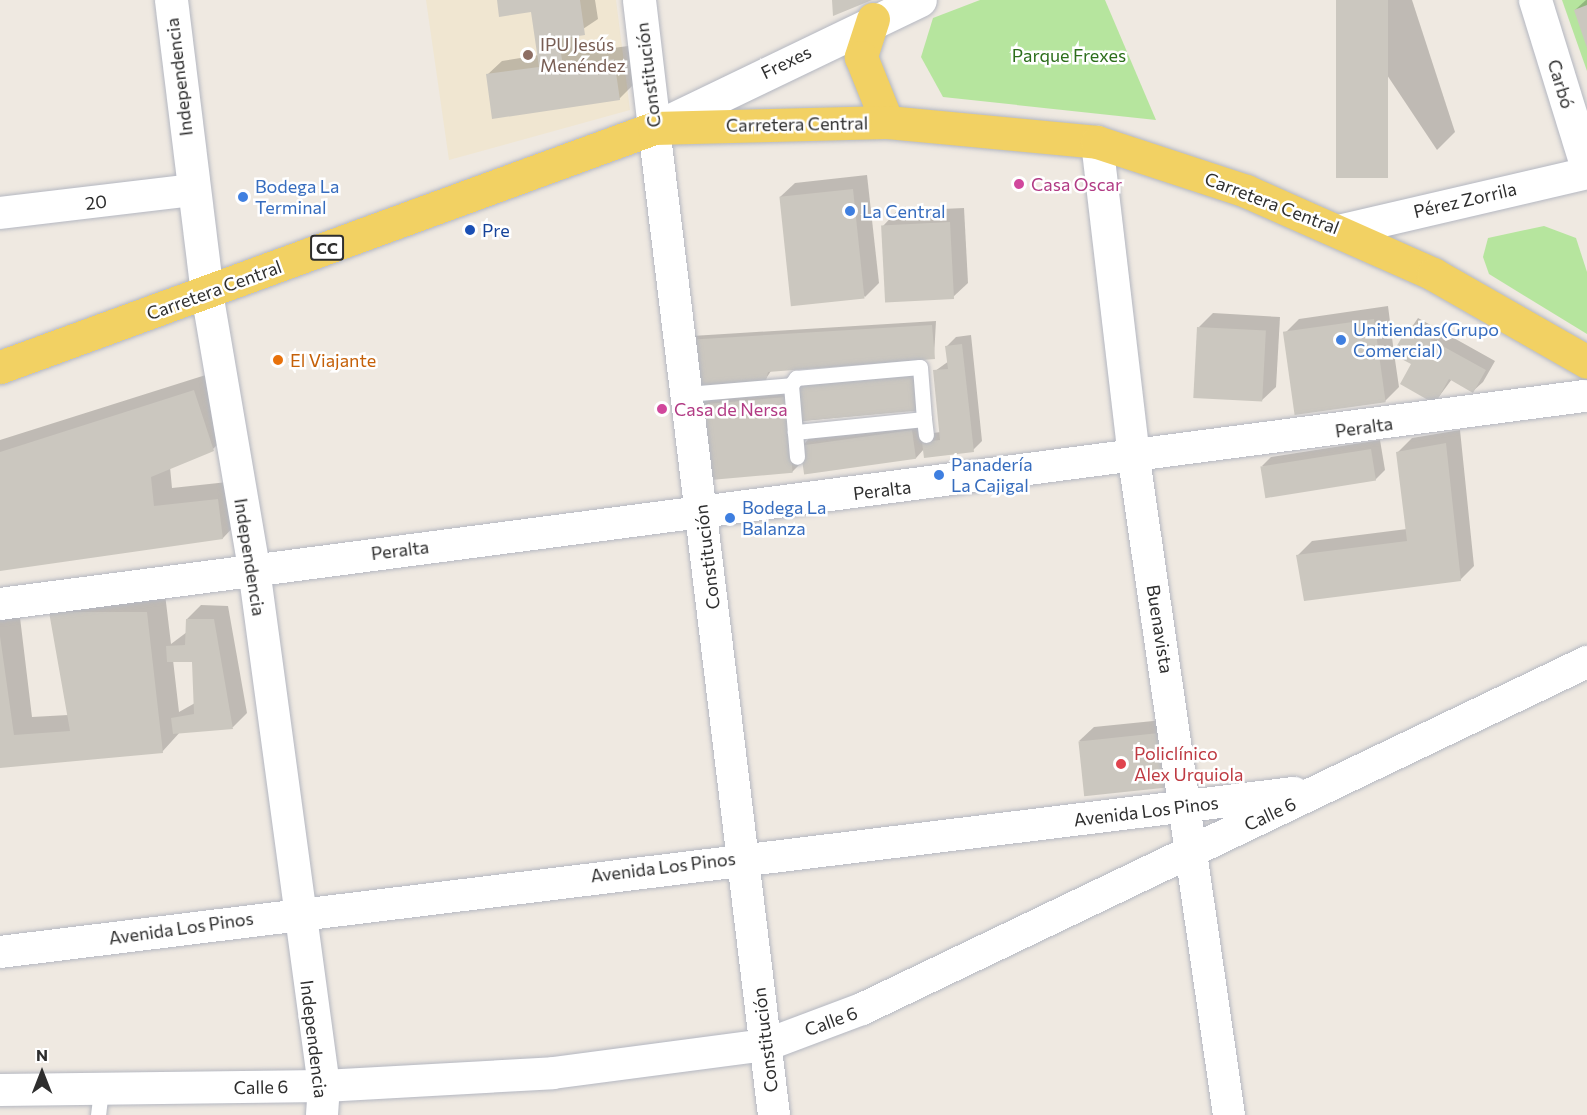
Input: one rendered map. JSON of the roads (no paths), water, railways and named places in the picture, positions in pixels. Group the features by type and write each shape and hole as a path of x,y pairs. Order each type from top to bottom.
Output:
{"main road":[{"path":"873,19 861,57 887,122"},
{"name":"Carretera Central","path":"0,367 654,128 887,122 1097,142 1246,191 1343,230 1587,362"}],"street":[{"name":"Independencia","path":"171,0 207,293 254,569 296,912 323,1100"},
{"name":"Constitución","path":"639,0 774,1115"},
{"name":"Frexes","path":"654,128 873,19 920,0"},
{"name":"Carbó","path":"1535,0 1587,168"},
{"name":"Buenavista","path":"1097,142 1134,459 1187,806 1229,1115"},
{"name":"Pérez Zorrila","path":"1343,230 1587,173"},
{"name":"20","path":"0,213 193,190"},
{"name":"Peralta","path":"0,604 254,569 1134,459 1585,396"},
{"name":"Calle 6","path":"0,1090 99,1103 323,1100 766,1045 862,1010 1193,849 1326,789 1587,662"},
{"name":"Avenida Los Pinos","path":"0,952 296,912 743,857 1326,789"}],"lane":[{"path":"797,457 791,385 796,378 920,367 926,435"},
{"path":"687,394 791,385"},
{"path":"795,432 924,419"}],"place":[{"name":"IPU Jesús Menéndez","path":"528,55"},
{"name":"Casa Oscar","path":"1019,184"},
{"name":"Bodega La Terminal","path":"243,197"},
{"name":"La Central","path":"850,211"},
{"name":"Pre","path":"470,230"},
{"name":"Unitiendas(Grupo Comercial)","path":"1341,340"},
{"name":"El Viajante","path":"278,360"},
{"name":"Casa de Nersa","path":"662,409"},
{"name":"Panadería La Cajigal","path":"939,475"},
{"name":"Bodega La Balanza","path":"730,518"},
{"name":"Policlínico Alex Urquiola","path":"1121,764"}],"park label":[{"name":"Parque Frexes","path":"1069,55"}]}
